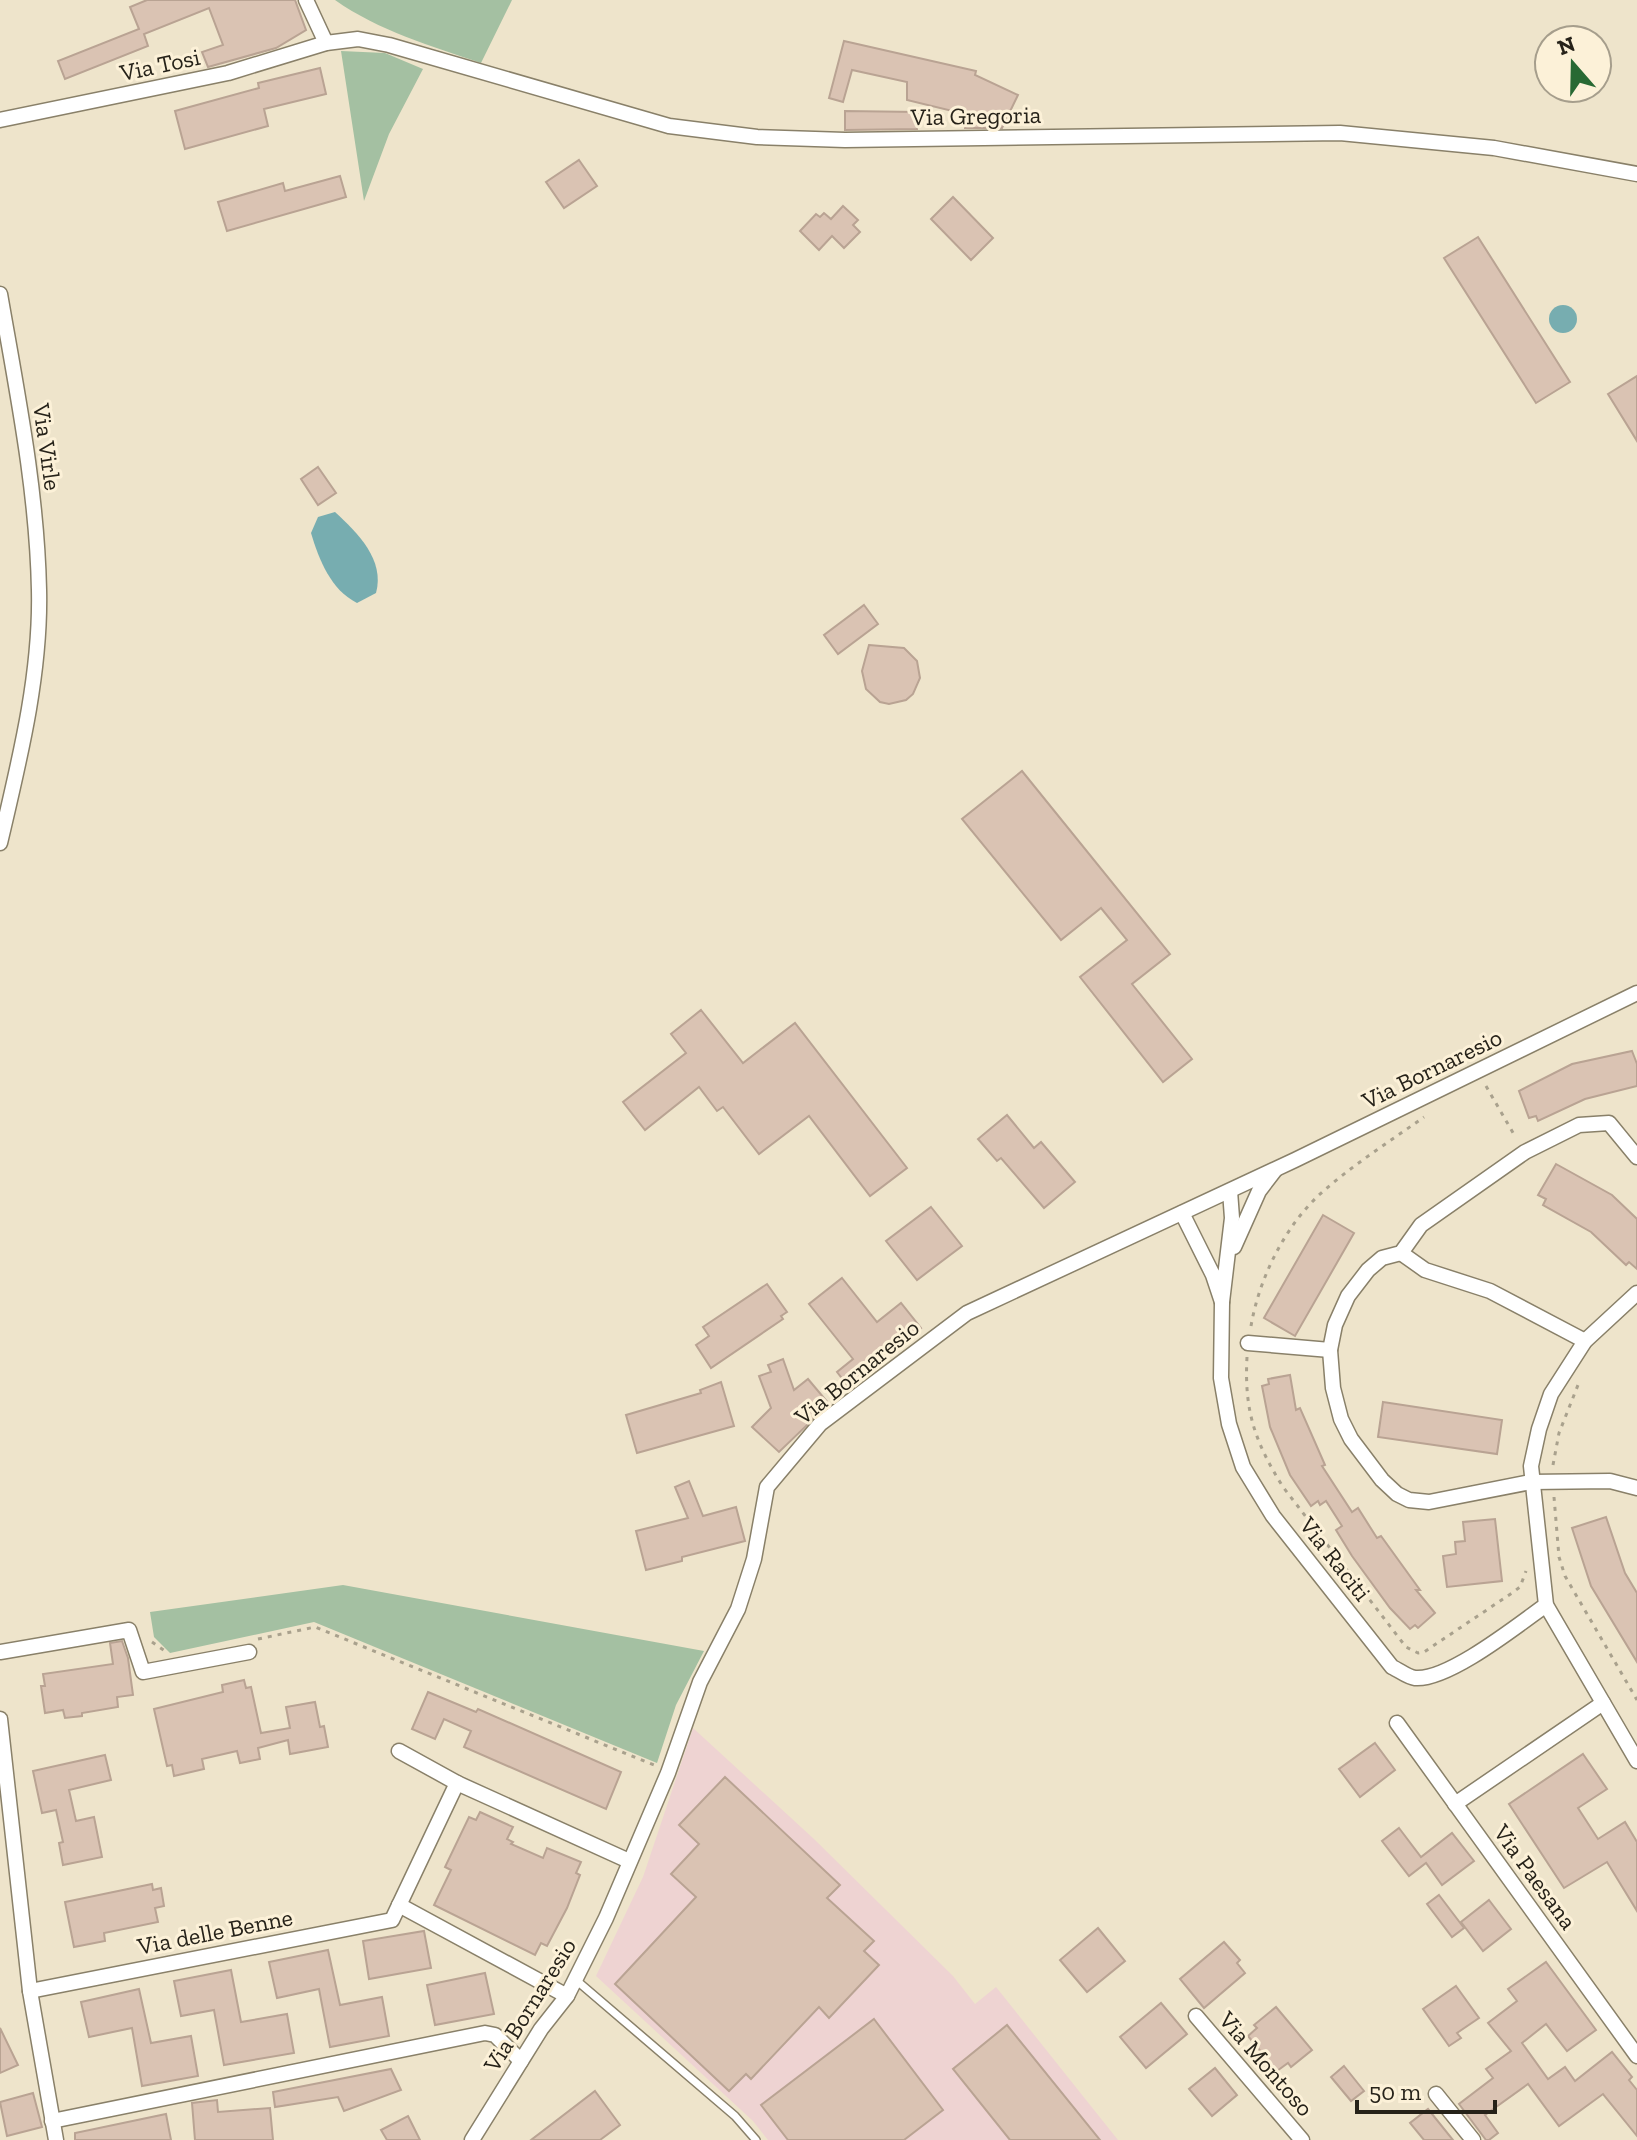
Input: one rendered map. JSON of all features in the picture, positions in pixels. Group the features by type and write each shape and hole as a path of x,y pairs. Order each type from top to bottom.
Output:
{"street":[{"path":"306,0 326,43"},
{"name":"Via Gregoria","path":"326,43 358,39 389,45 669,126 757,137 845,140 1340,133 1494,148 1637,174"},
{"name":"Via Tosi","path":"0,120 228,73 326,43"},
{"name":"Via Virle","path":"0,294 31,473 39,592 33,680 0,843"},
{"name":"Via Bornaresio","path":"472,2140 576,1980 668,1773 700,1682 738,1609 754,1559 767,1487 820,1424 967,1313 1230,1191 1637,993"},
{"path":"1637,1157 1609,1123 1579,1125 1525,1152 1421,1225 1401,1253 1382,1258 1368,1270 1348,1296 1335,1325 1330,1350 1333,1388 1341,1419 1382,1480 1409,1500 1429,1502 1531,1482 1610,1481 1637,1488"},
{"path":"1227,1266 1259,1191 1275,1169"},
{"name":"Via Raciti","path":"1230,1191 1232,1218 1222,1302 1221,1378 1229,1424 1243,1467 1273,1516 1392,1667 1412,1678 1434,1676 1457,1665 1546,1605"},
{"name":"Via Raciti","path":"1182,1213 1213,1275 1222,1302"},
{"path":"1401,1253 1425,1270 1490,1291 1585,1341"},
{"path":"1637,1293 1585,1341 1551,1394 1531,1466 1546,1605 1637,1761"},
{"path":"1248,1343 1330,1350"},
{"path":"0,1652 129,1630 143,1672 247,1646"},
{"path":"1455,1804 1603,1703"},
{"path":"0,1719 4,1800 30,1991 56,2140"},
{"name":"Via Paesana","path":"1397,1723 1637,2056"},
{"path":"399,1751 457,1783 629,1861"},
{"path":"457,1783 399,1905 567,1996"},
{"name":"Via delle Benne","path":"30,1991 392,1920 399,1905"},
{"name":"Via Montoso","path":"1196,2016 1302,2140"},
{"path":"52,2121 485,2033 495,2035 521,2061"},
{"path":"1436,2094 1473,2140"}],"lane":[{"path":"576,1980 735,2116 756,2140"}],"path":[{"path":"1484,1084 1525,1152"},
{"path":"1433,1110 1318,1196 1290,1231 1268,1269 1248,1343 1246,1383 1256,1439 1283,1487 1406,1647 1418,1653 1424,1652 1520,1587 1525,1571 1561,1565"},
{"path":"1582,1378 1552,1457 1561,1565 1637,1700"},
{"path":"247,1646 315,1627 636,1756 668,1773"},
{"path":"129,1630 149,1632 151,1641 172,1656"}],"shaded area":[{"path":"693,1728 814,1839 953,1976 975,2004 996,1987 1118,2140 768,2140 753,2121 596,1976 643,1877"}],"green space":[{"path":"335,0 512,0 481,63 387,29"},
{"path":"341,51 385,53 423,69 389,134 364,201"},
{"path":"343,1585 704,1651 676,1705 657,1763 314,1622 170,1653 154,1637 150,1612"}],"water":[{"path":"1563,305 1573,309 1577,319 1573,329 1563,333 1553,329 1549,319 1553,309"},
{"path":"335,512 368,548 377,569 376,593 357,603 333,582 322,564 311,533 318,517"}],"building":[{"path":"147,0 295,0 306,30 276,48 208,67 202,52 223,45 209,8 144,34 148,46 65,79 58,61 139,29 130,7"},
{"path":"844,41 976,71 975,75 1018,95 1002,128 965,128 965,114 907,100 907,82 852,70 843,102 829,98"},
{"path":"320,68 326,94 264,109 268,126 185,149 175,111 259,88 258,83"},
{"path":"845,111 918,112 917,129 845,130"},
{"path":"579,160 597,186 564,208 546,182"},
{"path":"340,176 346,197 227,231 218,202 283,183 285,191"},
{"path":"953,197 993,238 971,260 931,219"},
{"path":"843,206 858,220 853,225 860,232 844,248 832,236 819,250 800,231 816,214 820,217 824,213 831,219"},
{"path":"1478,237 1570,382 1536,403 1444,258"},
{"path":"1637,376 1637,441 1608,394"},
{"path":"318,467 336,493 318,505 301,479"},
{"path":"864,605 878,624 838,654 824,635"},
{"path":"869,645 904,648 917,661 920,678 913,694 906,700 889,704 880,702 866,689 862,671"},
{"path":"1022,771 1170,954 1132,984 1192,1059 1163,1082 1080,977 1127,940 1101,908 1061,940 962,819"},
{"path":"701,1010 743,1063 795,1023 907,1168 870,1196 809,1116 759,1154 723,1107 717,1111 699,1087 645,1130 623,1102 686,1053 671,1034"},
{"path":"1632,1051 1637,1064 1637,1086 1585,1099 1538,1121 1536,1116 1529,1118 1519,1091 1572,1064"},
{"path":"1007,1115 1034,1148 1041,1142 1075,1182 1044,1208 1001,1158 997,1161 978,1139"},
{"path":"1556,1164 1612,1195 1637,1219 1637,1269 1629,1262 1626,1265 1591,1232 1543,1205 1546,1199 1538,1195"},
{"path":"931,1207 962,1246 917,1280 886,1241"},
{"path":"1323,1215 1354,1233 1295,1336 1264,1318"},
{"path":"842,1278 877,1322 901,1303 921,1328 848,1386 837,1372 853,1359 809,1304"},
{"path":"767,1284 787,1312 781,1316 783,1319 711,1368 696,1345 709,1336 703,1327"},
{"path":"783,1359 794,1390 808,1379 829,1404 779,1452 752,1427 771,1408 759,1376 771,1372 768,1365"},
{"path":"1290,1375 1296,1410 1300,1408 1325,1465 1322,1466 1352,1512 1358,1508 1377,1538 1381,1536 1435,1613 1418,1628 1415,1625 1410,1629 1390,1608 1352,1556 1336,1530 1342,1526 1326,1501 1320,1505 1318,1501 1311,1506 1290,1475 1270,1427 1262,1386 1269,1384 1268,1379"},
{"path":"721,1382 734,1426 637,1453 626,1415 701,1393 700,1390"},
{"path":"1383,1402 1502,1420 1497,1454 1378,1437"},
{"path":"689,1481 703,1516 736,1507 745,1541 646,1570 636,1531 688,1518 675,1487"},
{"path":"1606,1517 1625,1573 1637,1593 1637,1662 1591,1586 1572,1528"},
{"path":"1495,1519 1502,1581 1447,1587 1443,1556 1456,1554 1455,1542 1465,1541 1463,1522"},
{"path":"122,1641 128,1658 133,1695 117,1697 118,1707 82,1713 82,1716 65,1718 63,1710 45,1713 41,1686 45,1686 43,1674 113,1664 110,1643"},
{"path":"244,1680 246,1688 251,1687 261,1733 290,1728 286,1707 315,1702 328,1747 290,1754 288,1740 258,1748 260,1759 240,1763 237,1751 202,1759 204,1769 174,1776 172,1765 167,1766 154,1709 223,1692 222,1685"},
{"path":"428,1692 476,1712 478,1709 621,1772 606,1809 464,1747 471,1731 444,1719 435,1739 412,1729"},
{"path":"1375,1743 1395,1770 1360,1797 1339,1769"},
{"path":"1583,1754 1607,1789 1578,1808 1598,1839 1625,1822 1637,1842 1637,1911 1607,1862 1564,1888 1509,1804"},
{"path":"105,1755 111,1780 69,1790 76,1821 94,1817 102,1857 63,1865 59,1843 63,1842 56,1810 42,1813 33,1771"},
{"path":"725,1777 840,1885 827,1898 874,1941 864,1951 879,1965 829,2018 819,2007 751,2079 746,2074 729,2091 615,1984 696,1897 671,1874 699,1844 679,1825"},
{"path":"480,1812 513,1827 507,1839 513,1842 511,1844 543,1858 547,1848 581,1862 576,1873 580,1875 567,1908 547,1946 541,1943 535,1955 434,1905 451,1870 445,1867 469,1817 476,1820"},
{"path":"1399,1828 1421,1857 1452,1833 1474,1861 1442,1885 1426,1863 1409,1876 1382,1841"},
{"path":"152,1884 153,1890 161,1888 164,1906 155,1908 158,1922 104,1933 105,1941 74,1947 65,1902"},
{"path":"1439,1895 1464,1928 1452,1937 1427,1904"},
{"path":"1489,1900 1511,1929 1483,1951 1461,1922"},
{"path":"1098,1928 1125,1961 1087,1992 1060,1960"},
{"path":"424,1931 431,1968 369,1979 363,1941"},
{"path":"1224,1942 1240,1960 1237,1963 1245,1973 1204,2008 1180,1979"},
{"path":"328,1950 340,2005 382,1997 389,2036 330,2047 319,1989 277,1998 269,1962"},
{"path":"1546,1962 1596,2030 1567,2051 1546,2024 1522,2043 1548,2079 1565,2067 1575,2081 1612,2052 1632,2077 1629,2080 1637,2090 1637,2136 1603,2094 1559,2126 1528,2084 1485,2115 1498,2133 1489,2140 1459,2104 1493,2078 1486,2069 1511,2051 1488,2023 1517,2001 1508,1989"},
{"path":"231,1970 241,2022 287,2014 294,2053 224,2065 214,2010 181,2016 174,1981"},
{"path":"485,1973 494,2014 435,2025 427,1985"},
{"path":"1456,1986 1479,2018 1457,2033 1461,2038 1449,2046 1423,2009"},
{"path":"139,1989 151,2043 191,2036 198,2076 142,2086 132,2028 89,2037 81,2002"},
{"path":"1161,2003 1187,2034 1146,2068 1120,2037"},
{"path":"1276,2007 1312,2050 1291,2067 1288,2063 1277,2071 1248,2036 1257,2028 1254,2025"},
{"path":"874,2019 943,2110 904,2140 788,2140 761,2105"},
{"path":"1007,2025 1100,2140 1010,2140 953,2069"},
{"path":"0,2028 18,2065 0,2073"},
{"path":"1344,2066 1364,2091 1351,2101 1331,2077"},
{"path":"1215,2068 1237,2095 1212,2116 1189,2089"},
{"path":"391,2069 401,2090 344,2111 338,2097 275,2107 273,2092"},
{"path":"595,2091 620,2125 600,2140 531,2140"},
{"path":"33,2093 42,2127 7,2136 0,2102"},
{"path":"217,2100 218,2112 270,2108 273,2140 195,2140 192,2103"},
{"path":"1428,2109 1453,2140 1424,2140 1410,2123"},
{"path":"166,2114 171,2140 75,2140 75,2133"},
{"path":"408,2116 420,2140 387,2140 381,2130"}]}
